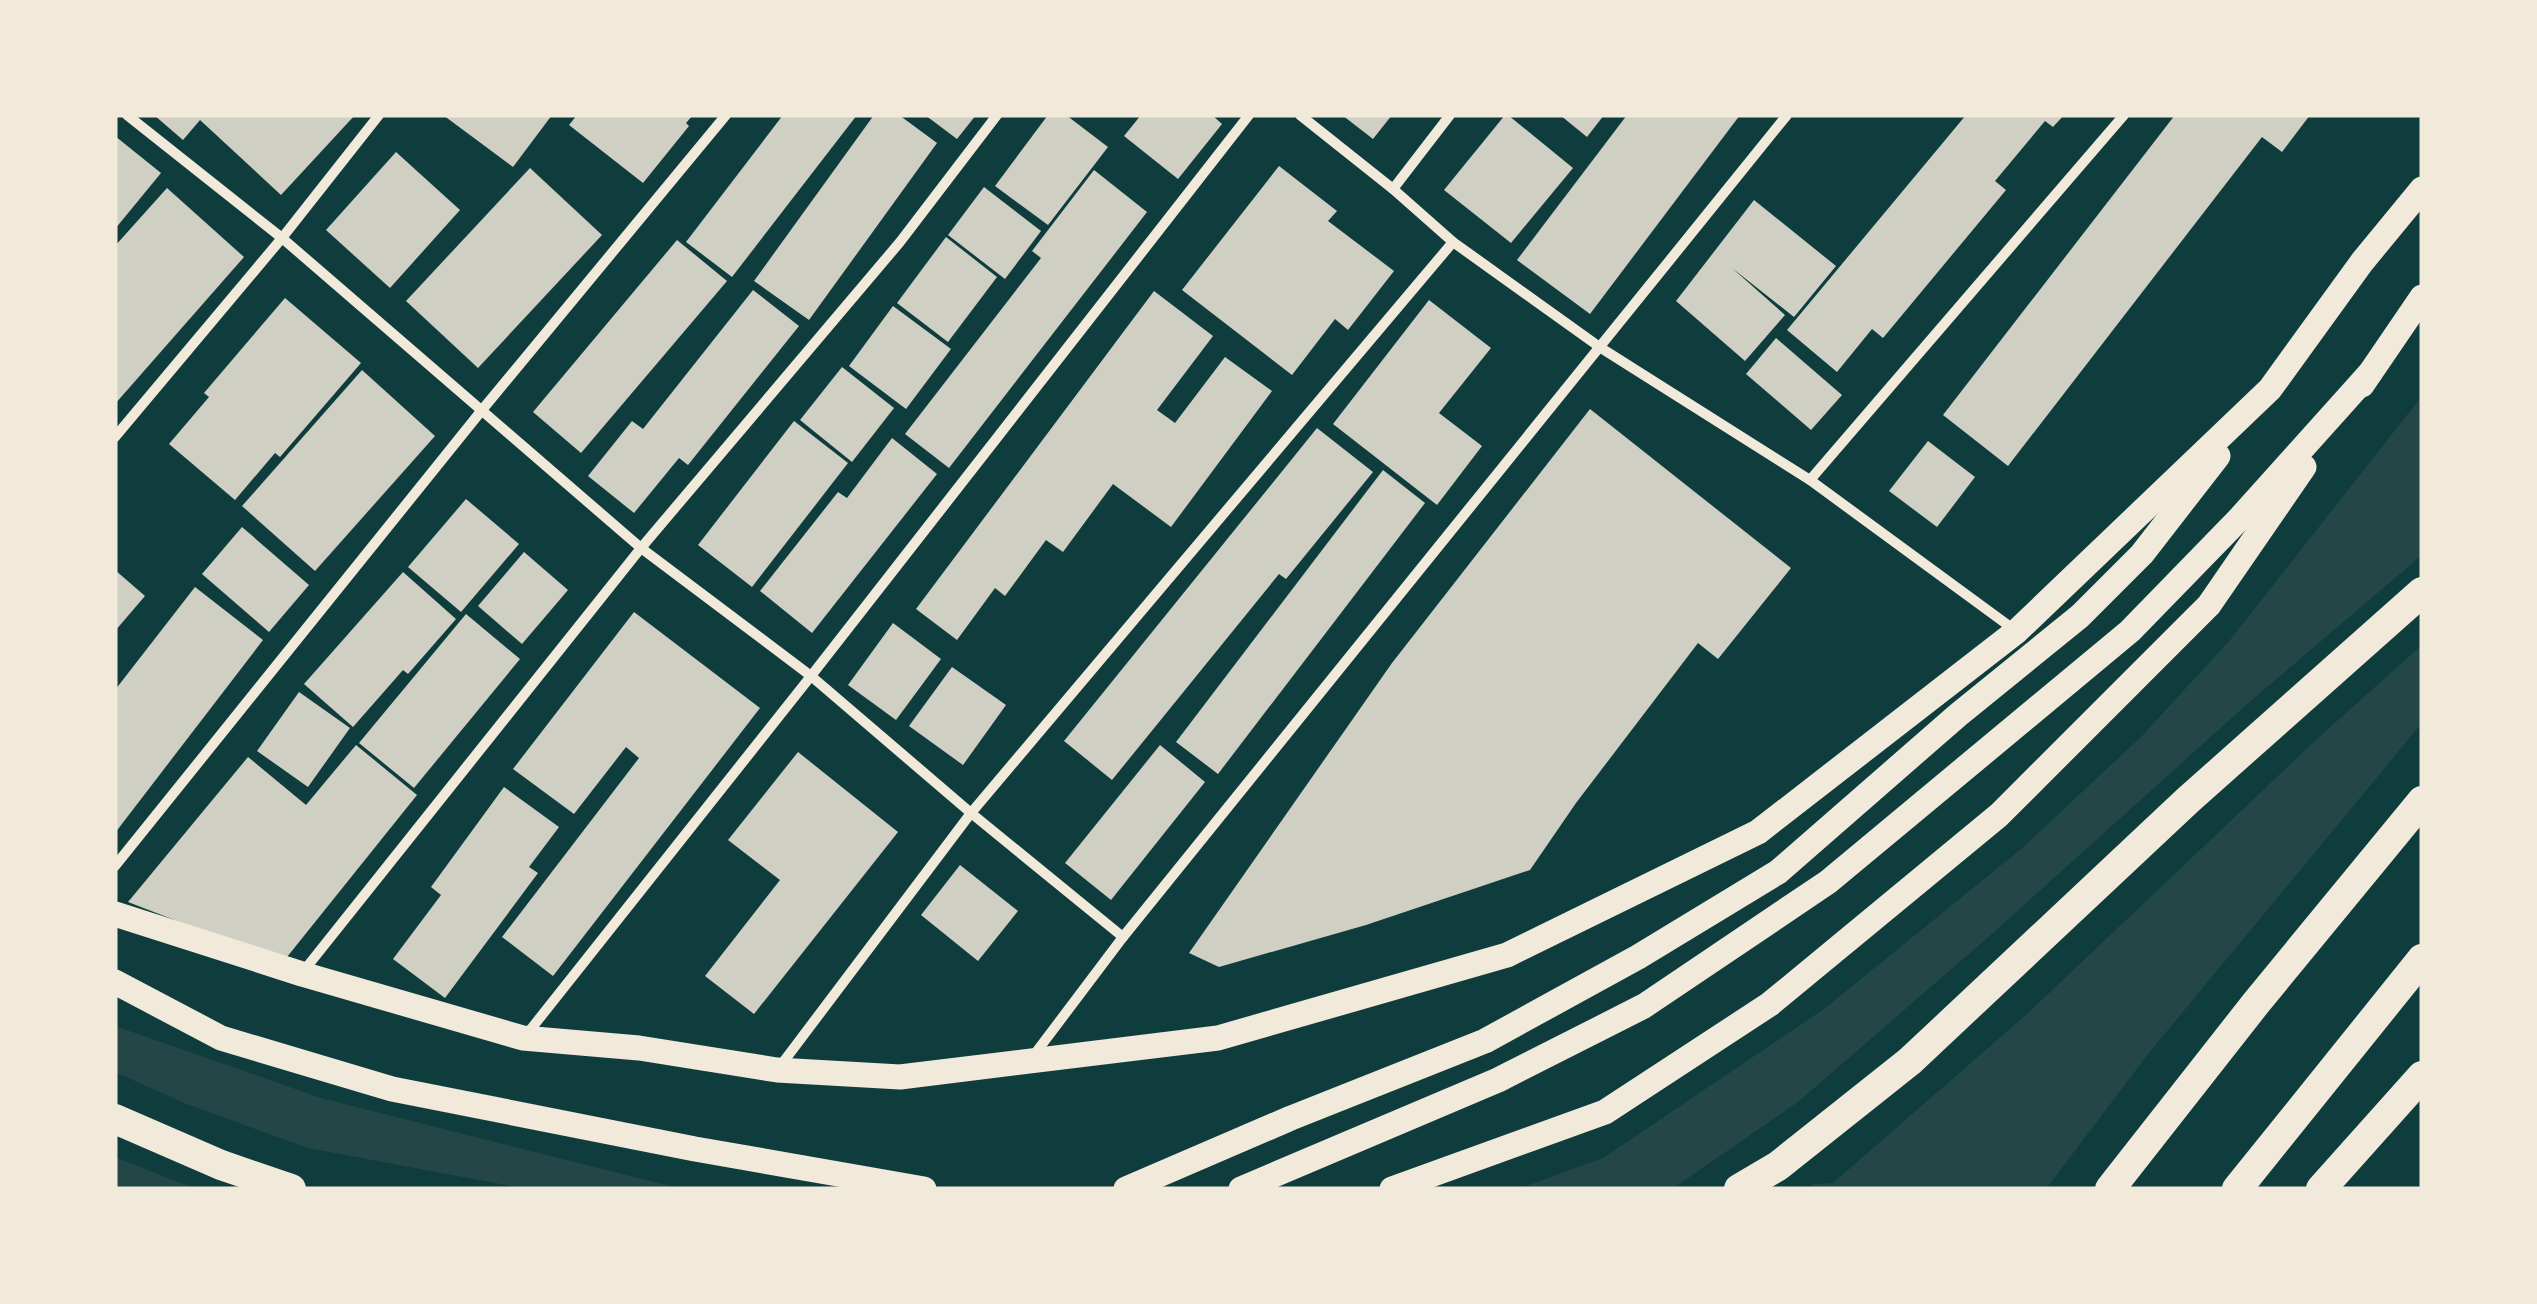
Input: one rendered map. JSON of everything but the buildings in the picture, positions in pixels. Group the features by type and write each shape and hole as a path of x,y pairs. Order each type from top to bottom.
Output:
{"highway":[{"path":"1738,1189 1778,1166 1910,1062 2188,800 2422,592"},
{"path":"2110,1189 2422,800"},
{"path":"2237,1189 2422,959"},
{"path":"2322,1189 2422,1076"},
{"path":"115,1119 221,1165 291,1189"}],"main road":[{"path":"1126,1189 1485,1041 1778,872 1958,715 2080,616 2142,554 2362,262 2422,189"},
{"path":"1392,1189 1605,1112 1770,1004 1983,828 2210,605 2422,297"},
{"path":"1241,1189 1498,1080 1644,1006 1828,882 2130,632 2370,374"},
{"path":"115,914 302,974 524,1038 640,1048 777,1070 900,1078 1218,1038 1508,956 1758,832 2018,632 2270,389"},
{"path":"115,982 222,1038 392,1089 924,1189"}],"street":[{"path":"127,115 282,238 641,548 811,676 971,814 1123,937"},
{"path":"115,437 379,115"},
{"path":"115,866 482,410 726,115"},
{"path":"302,974 641,548 900,242 997,115"},
{"path":"524,1038 1250,115"},
{"path":"1300,115 1453,242 1601,348 1810,480 2018,632"},
{"path":"1393,189 1450,115"},
{"path":"1030,1061 1123,937 1787,115"},
{"path":"1810,480 2124,115"},
{"path":"777,1070 971,814 1453,242"}],"shaded area":[{"path":"2422,396 2422,555 2245,706 1993,933 1798,1102 1672,1189 1518,1189 1603,1158 1824,1009 2021,849 2142,736 2230,640"},
{"path":"2422,645 2422,723 2148,1054 2046,1189 1806,1189 1814,1184 1833,1183 2027,1014 2318,738"},
{"path":"115,1026 321,1098 682,1189 527,1189 308,1148 184,1103 115,1072"},
{"path":"115,1157 196,1189 115,1189"}]}
